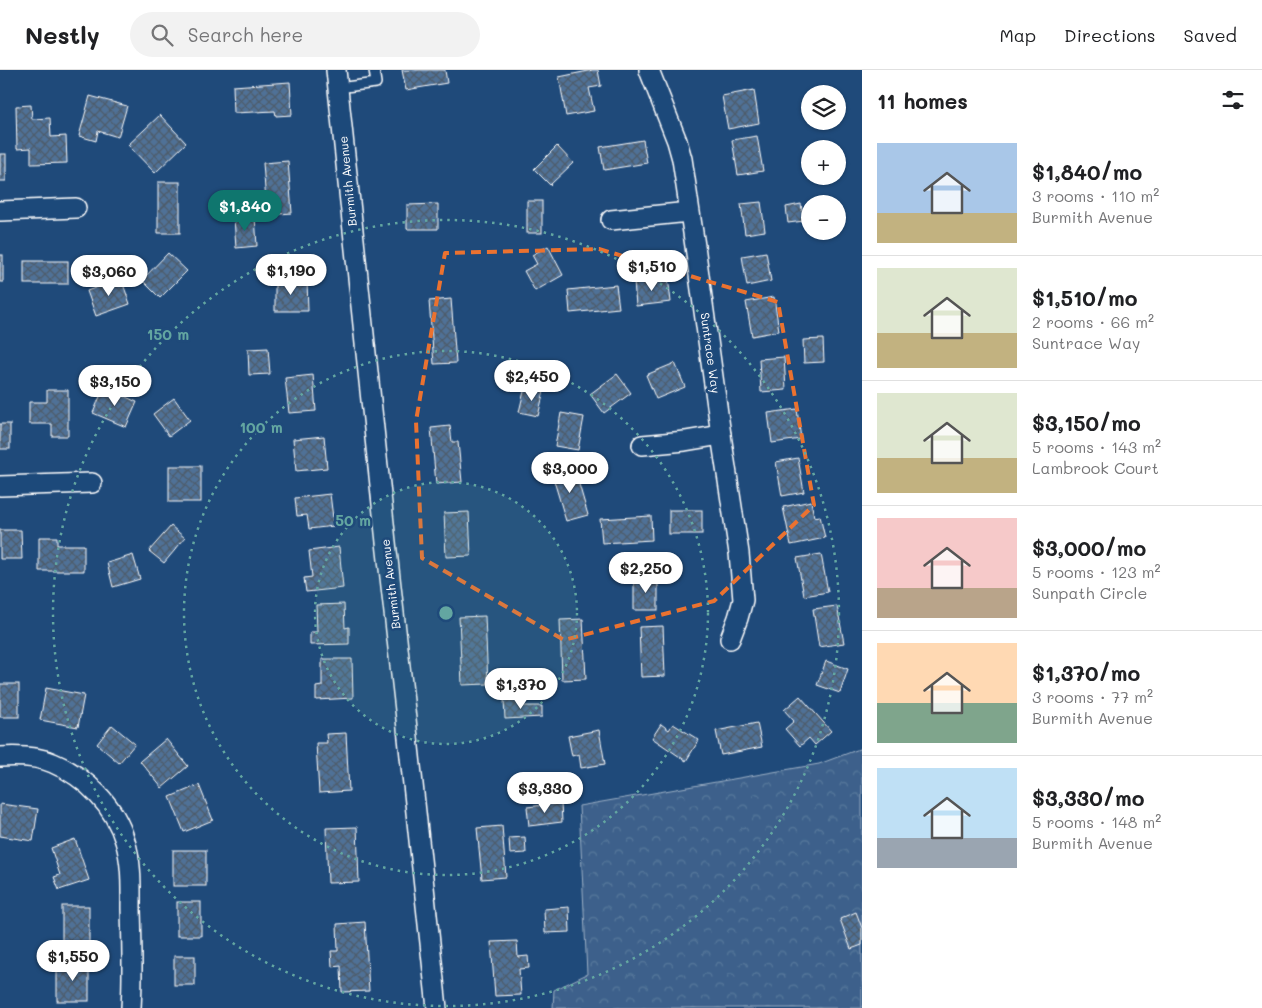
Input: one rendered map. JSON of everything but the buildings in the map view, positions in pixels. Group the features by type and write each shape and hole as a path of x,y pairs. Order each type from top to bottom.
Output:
{"street":[{"name":"Suntrace Way","path":"649,70 682,159 739,553 743,600 730,639"},
{"name":"Burmith Avenue","path":"337,79 437,1008"},
{"path":"0,211 76,208"},
{"path":"610,220 689,212"},
{"path":"642,446 721,435"},
{"path":"0,486 92,483"},
{"path":"0,757 31,758 52,762 71,772 98,794 115,817 125,840 130,874 133,954 131,1008"}],"lane":[{"path":"337,79 376,83 374,70"}],"highlighted area":[{"path":"599,249 778,302 814,505 714,601 564,640 422,558 416,421 445,253"}],"green space":[{"path":"862,748 862,1008 553,1008 554,990 587,974 579,806 819,764"}]}
